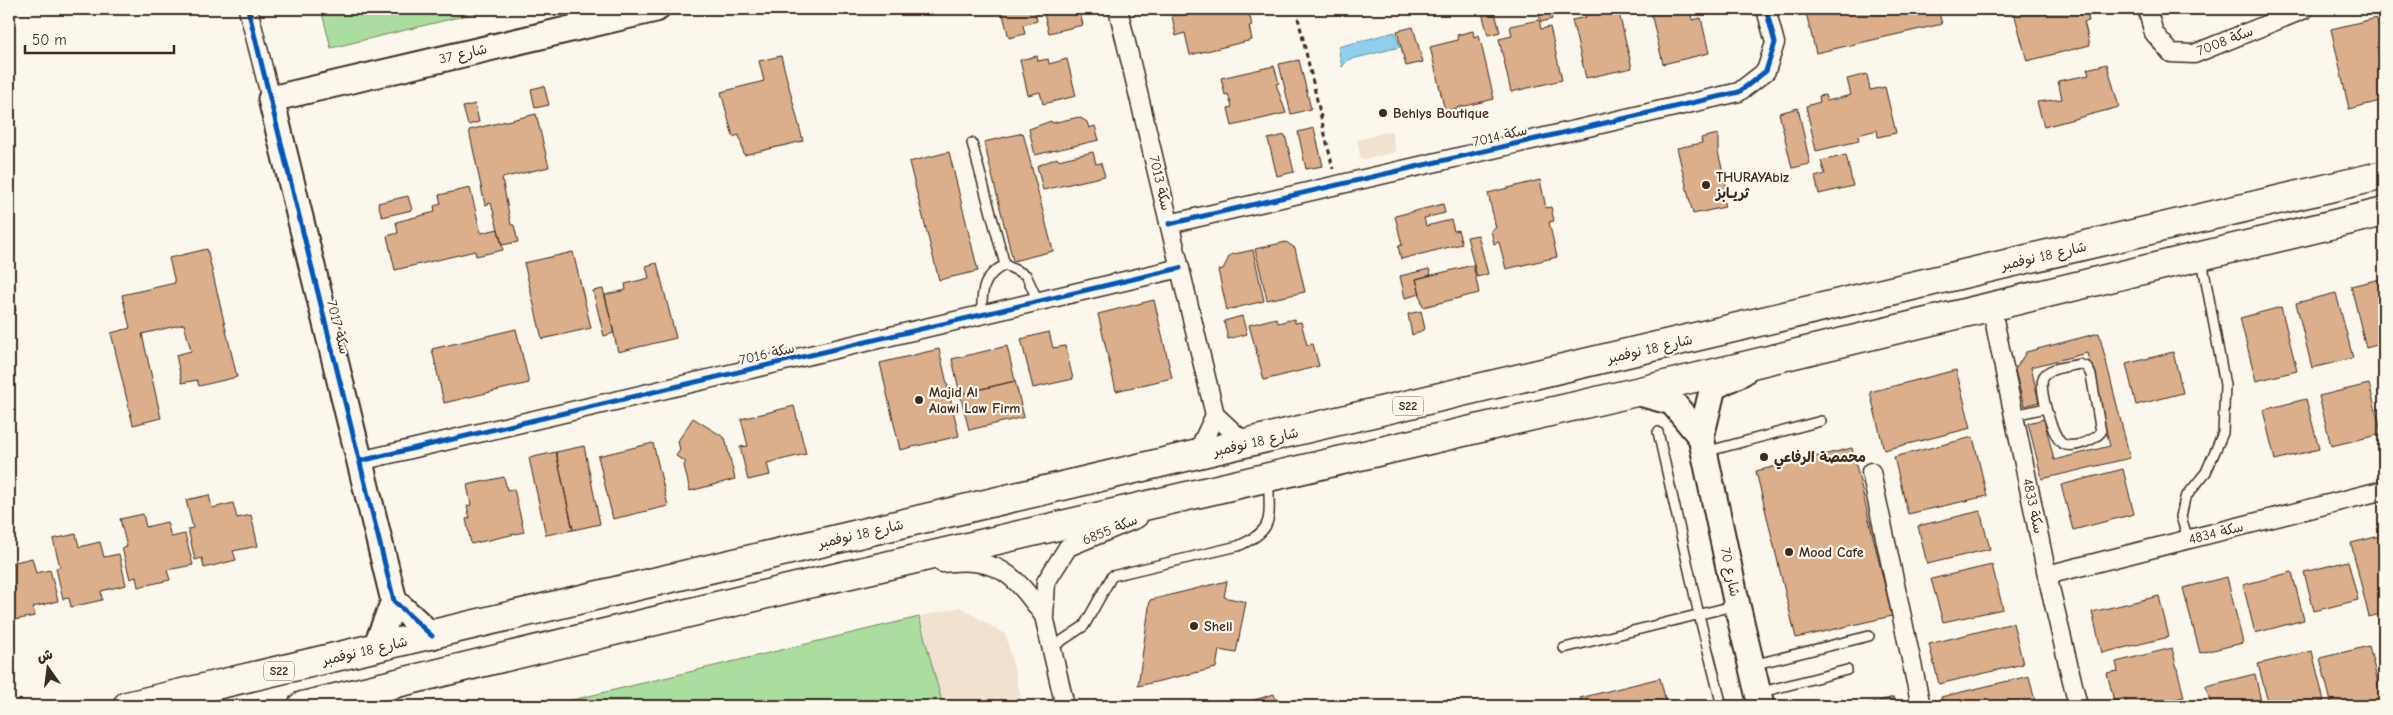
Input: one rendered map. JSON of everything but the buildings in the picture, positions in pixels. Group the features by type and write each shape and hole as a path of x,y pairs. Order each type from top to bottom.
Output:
{"main road":[{"name":"شارع 18 نوفمبر","path":"126,706 432,636 2384,175"},
{"path":"302,706 826,580 1636,392 1991,305 2384,212"}],"street":[{"name":"سكة 7017","path":"248,9 394,601"},
{"name":"شارع 37","path":"271,99 656,9"},
{"name":"سكة 7013","path":"1118,9 1215,415"},
{"name":"سكة 7014","path":"1169,224 1739,92 1766,71 1775,43 1766,9"},
{"name":"سكة 7008","path":"2147,9 2154,33 2171,53 2194,54 2305,9"},
{"name":"سكة 7016","path":"360,461 1180,268"},
{"name":"سكة 4833","path":"1991,305 2047,574 2078,706"},
{"name":"شارع 70","path":"1760,699 1737,605 1703,444 1712,387 1772,358"},
{"name":"شارع 70","path":"1636,392 1672,402 1703,444"},
{"path":"1196,456 1215,415 1246,444"},
{"path":"1871,472 1921,706"},
{"name":"سكة 4834","path":"2047,574 2384,490"},
{"name":"سكة 6855","path":"1065,706 1044,616 1046,582 1068,547 1196,494"},
{"path":"826,580 956,561 998,566 1024,588 1044,616"},
{"path":"375,649 394,601 432,636"}],"lane":[{"path":"972,143 1005,265 1026,275 1038,302"},
{"path":"2188,539 2181,517 2185,498 2206,472 2223,433 2226,384 2201,256"},
{"path":"982,315 981,296 986,279 995,270 1005,265"},
{"path":"2080,364 2087,367 2093,384 2101,432 2094,440 2073,445 2063,444 2056,437 2046,408 2042,384 2043,376 2049,371 2080,364"},
{"path":"2014,415 2046,408"},
{"path":"1703,444 1821,421"},
{"path":"1658,432 1699,615 1722,706"},
{"path":"1052,648 1084,626 1112,576 1238,546 1257,538 1268,524 1269,478"},
{"path":"1564,648 1737,605"},
{"path":"1751,665 1869,636"},
{"path":"1760,699 1847,670"}],"path":[{"path":"1296,9 1337,186"}],"shaded area":[{"path":"1391,131 1396,152 1361,160 1357,140"},
{"path":"960,607 1006,635 1023,706 943,706 919,617"}],"green space":[{"path":"321,9 492,9 331,48"},
{"path":"919,617 943,706 547,706"}],"water":[{"path":"1395,32 1400,47 1348,60 1342,67 1338,47"}],"cycle path":[{"path":"248,9 394,601 432,636"},
{"path":"1169,224 1739,92 1766,71 1775,43 1766,9"},
{"path":"360,461 1180,268"}],"place":[{"name":"Behlys Boutique","path":"1383,113"},
{"name":"THURAYAbiz ثريـابز","path":"1706,185"},
{"name":"Majid Al Alawi Law Firm","path":"919,400"},
{"name":"محمصة الرفاعي","path":"1764,457"},
{"name":"Mood Cafe","path":"1789,552"},
{"name":"Shell","path":"1194,626"}]}
